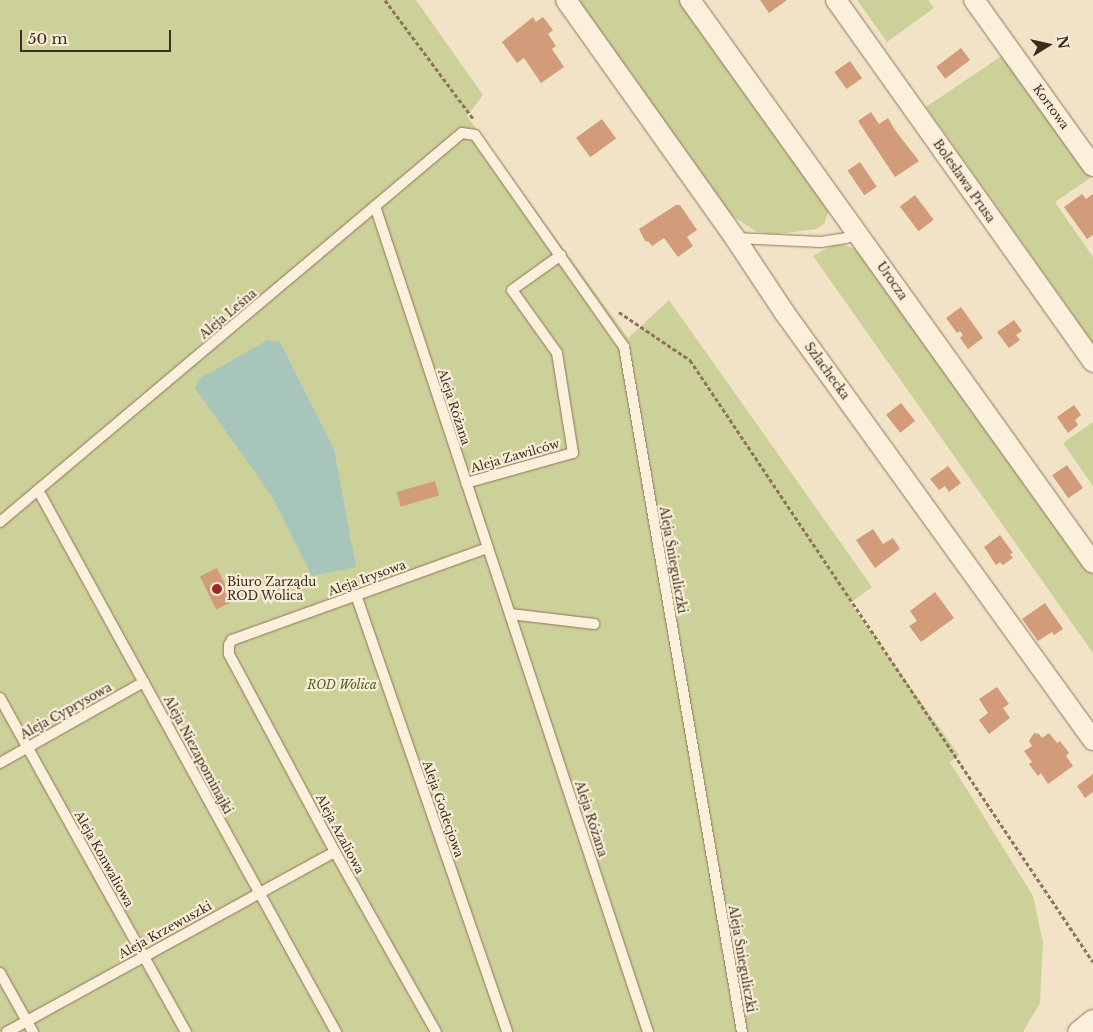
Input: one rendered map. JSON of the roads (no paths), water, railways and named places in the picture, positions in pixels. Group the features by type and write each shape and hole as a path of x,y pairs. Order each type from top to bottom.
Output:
{"street":[{"name":"Szlachecka","path":"566,0 735,238 790,320 1093,740"},
{"name":"Urocza","path":"690,0 1093,563"},
{"name":"Bolesława Prusa","path":"836,0 1093,362"},
{"name":"Kortowa","path":"974,0 1093,166"},
{"path":"1078,1032 1093,1020"}],"lane":[{"name":"Aleja Leśna","path":"0,522 462,133 477,132"},
{"name":"Aleja Śnieguliczki","path":"477,132 624,347 742,1032"},
{"name":"Aleja Różana","path":"375,206 648,1032"},
{"path":"735,238 820,242 858,234"},
{"name":"Aleja Zawilców","path":"466,483 573,453 557,353 512,290 561,255"},
{"name":"Aleja Niezapominajki","path":"38,490 336,1032"},
{"name":"Aleja Irysowa","path":"229,645 232,640 488,548"},
{"name":"Aleja Godecjowa","path":"356,595 507,1032"},
{"path":"510,614 594,624"},
{"name":"Aleja Azaliowa","path":"229,645 229,654 335,852 436,1032"},
{"name":"Aleja Cyprysowa","path":"0,763 144,682"},
{"name":"Aleja Konwaliowa","path":"0,698 186,1032"},
{"name":"Aleja Krzewuszki","path":"7,1032 335,852"},
{"path":"0,973 33,1032"}],"water":[{"path":"268,340 280,342 334,449 356,567 312,576 273,498 195,388 199,379"}],"place":[{"name":"Biuro Zarządu ROD Wolica","path":"217,589"}],"park label":[{"name":"ROD Wolica","path":"342,685"}]}
